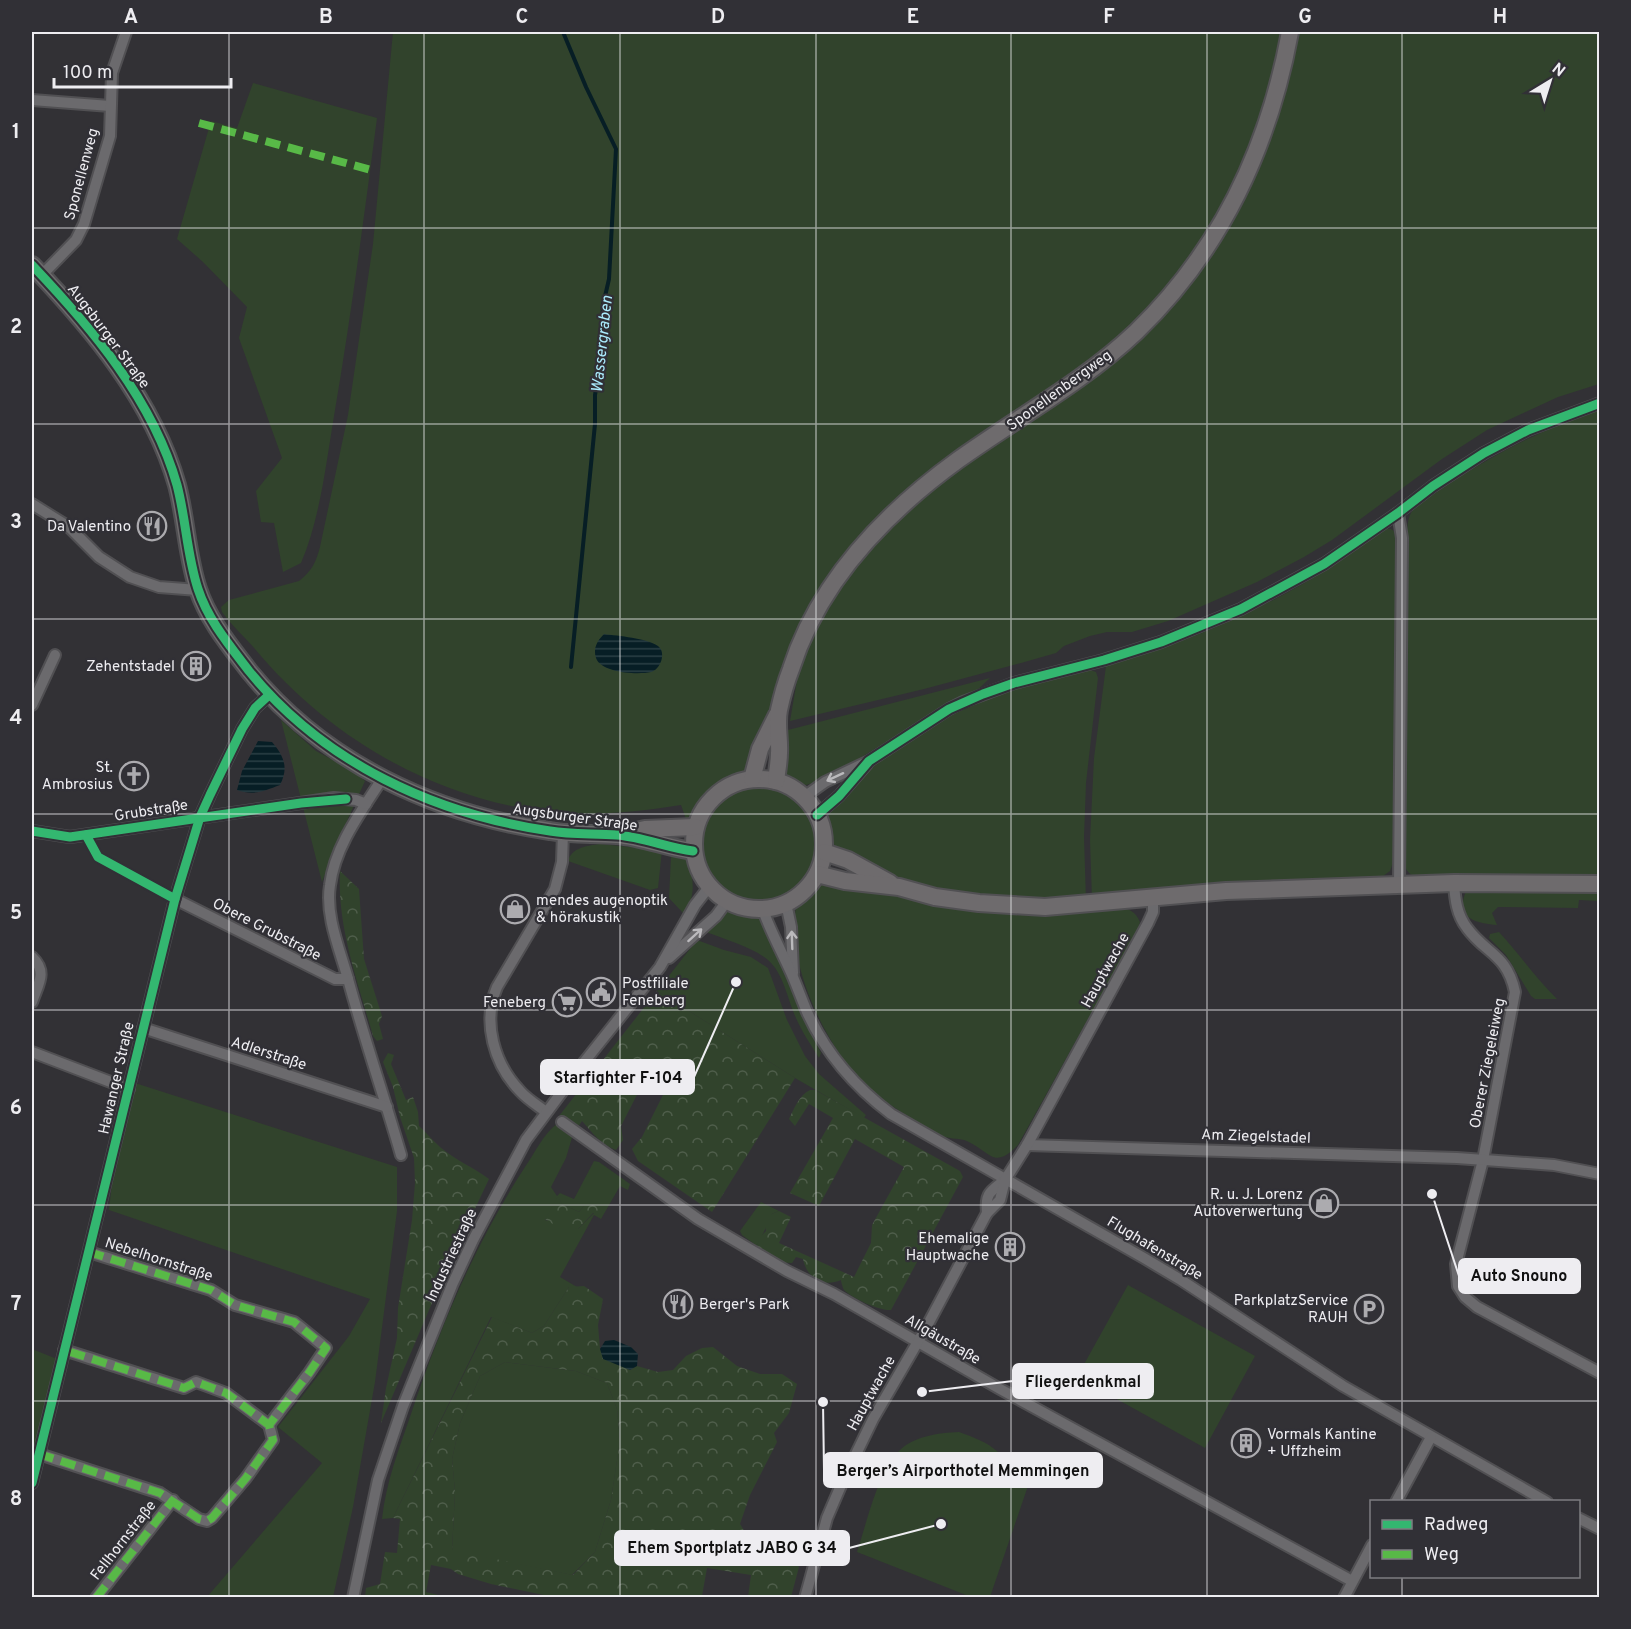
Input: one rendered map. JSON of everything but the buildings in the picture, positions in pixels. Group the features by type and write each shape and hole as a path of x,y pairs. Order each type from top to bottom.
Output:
{"street":[{"name":"Sponellenweg","path":"37,270 76,240 84,224 110,136 112,73 126,32"},
{"name":"Sponellenbergweg","path":"752,779 760,749 779,712 791,668 819,605 850,560 872,535 922,488 959,460 1050,399 1111,353 1136,331 1184,279 1223,220 1252,163 1278,90 1290,32"},
{"path":"32,100 110,106"},
{"name":"Augsburger Straße","path":"37,270 68,304 118,367 151,419 169,461 177,487 198,590 217,627 269,695 319,740 382,779 422,798 487,819 563,832 620,835 693,851"},
{"path":"804,797 825,782 869,761 949,709 983,694 1014,683 1104,660 1161,642 1241,609 1324,564 1433,486 1484,453 1528,430 1599,403"},
{"path":"32,504 69,527 99,557 130,577 159,587 198,590"},
{"path":"1398,513 1402,538 1399,885"},
{"path":"32,705 55,655"},
{"name":"Hawanger Straße","path":"32,1483 175,899 200,817 242,729 255,708 269,695"},
{"name":"Sponellenbergweg","path":"776,781 779,712"},
{"path":"817,814 839,796 869,761"},
{"path":"382,779 337,857 329,886 331,916 401,1155"},
{"path":"752,779 776,781 791,787 804,797 817,814 822,828 824,852 817,874 807,888 786,903 763,910 740,907 709,887 698,867 693,851 695,827 704,808 723,790 738,782 752,779"},
{"name":"Grubstraße","path":"32,831 70,837 334,798 356,800 366,804"},
{"name":"Augsburger Straße","path":"620,835 645,830 695,827"},
{"name":"Augsburger Straße","path":"546,1112 518,1089 501,1067 489,1018 491,1001 497,987 555,889 562,862 563,832"},
{"path":"824,852 848,860 898,887"},
{"path":"817,874 845,881 898,887 935,897 1006,906 1056,906 1226,891 1454,883 1599,884"},
{"name":"Oberer Ziegeleiweg","path":"1454,883 1457,909 1465,926 1508,970 1515,992 1483,1160"},
{"name":"Industriestraße","path":"353,1598 378,1480 403,1406 452,1285 473,1240 526,1140 660,967 695,905 709,887"},
{"name":"Hauptwache","path":"805,1598 827,1518 873,1419 987,1213 1000,1200 1005,1180 1027,1145 1148,923 1153,912 1153,897"},
{"name":"Obere Grubstraße","path":"175,899 335,979 348,979"},
{"name":"Industriestraße","path":"660,967 716,916 728,901"},
{"name":"Flughafenstraße","path":"786,903 791,927 793,977"},
{"name":"Flughafenstraße","path":"763,910 771,934 793,977 807,1013 826,1047 863,1093 914,1129 1181,1280 1343,1386 1543,1500"},
{"path":"32,957 41,969 41,977 32,1002"},
{"name":"Adlerstraße","path":"143,1028 387,1107"},
{"path":"32,1052 129,1089"},
{"name":"Allgäustraße","path":"562,1122 698,1219 787,1271 834,1294 1352,1581"},
{"name":"Am Ziegelstadel","path":"1027,1145 1483,1160 1554,1165 1599,1174"},
{"path":"1483,1160 1456,1264 1456,1280 1461,1292 1477,1307 1492,1316 1599,1373"},
{"name":"Nebelhornstraße","path":"88,1252 211,1290 234,1305 294,1322 326,1348 268,1425"},
{"path":"39,1454 160,1492 199,1519 207,1521 246,1478 273,1440 268,1425 226,1393 196,1382 184,1388 64,1350"},
{"path":"1397,1500 1431,1437"},
{"name":"Fellhornstraße","path":"96,1598 173,1500"},
{"path":"1580,1519 1599,1529"},
{"path":"1344,1598 1370,1547"}],"green space":[{"path":"393,32 1281,32 1267,98 1250,148 1225,201 1175,276 1136,319 1094,357 889,507 860,537 822,586 801,622 746,772 718,784 701,799 686,819 681,805 585,814 527,809 449,788 413,772 343,731 312,706 282,679 222,612 221,607 229,600 299,581 310,570 318,552 348,415 373,244"},
{"path":"1297,32 1599,32 1599,384 1558,397 1487,430 1442,459 1332,540 1304,557 1257,582 1168,621 1132,632 1107,632 1090,636 1064,646 1056,653 1021,663 790,721 801,657 834,592 882,534 962,464 1028,422 1193,277 1220,243 1244,202 1264,155 1291,70"},
{"path":"253,83 377,118 352,304 322,491 308,546 301,563 283,572 274,523 261,522 256,491 282,458 239,338 247,307 177,239 211,121 237,128"},
{"path":"1599,410 1599,879 1421,878 1415,876 1409,873 1404,865 1407,533 1410,516 1424,500 1497,455 1557,426"},
{"path":"1386,529 1395,532 1396,539 1394,860 1390,871 1379,879 1092,899 1090,840 1094,758 1106,666 1192,637 1249,612 1303,584"},
{"path":"1087,669 1096,672 1098,678 1086,783 1084,837 1086,900 1018,902 952,894 882,874 837,848 829,835 828,827 828,819 835,804 849,787 892,751 940,720 977,701 1017,687"},
{"path":"990,678 973,694 913,726 823,780 806,785 794,782 786,774 783,759 784,731"},
{"path":"281,720 316,751 352,770 365,781 322,882"},
{"path":"759,784 782,788 801,801 814,820 818,843 814,866 801,885 782,898 759,902 736,898 717,885 704,866 700,843 704,820 717,801 736,788"},
{"path":"600,844 662,850 658,888 650,890 568,861 576,850"},
{"path":"675,852 689,861 692,875 692,895 683,913 669,898 671,857"},
{"path":"340,871 359,889 364,959 382,1016 379,1024 383,1039 377,1041 373,1036 345,934"},
{"path":"817,884 1118,907 1136,915 1140,922 1137,931 1018,1145 1009,1153 997,1158 973,1144 945,1137 923,1125 869,1089 840,1055 813,1005 797,953 796,907"},
{"path":"1467,889 1599,890 1599,901 1579,900 1578,908 1498,907 1492,913 1497,925 1468,917 1463,906"},
{"path":"730,907 757,916 762,921 797,1004 821,1053 819,1058 798,1023 782,979 768,960 754,951 704,931"},
{"path":"1499,932 1557,999 1535,999 1531,996 1506,955 1489,938 1490,934"},
{"path":"697,940 751,957 768,968 787,1020 805,1056 819,1074 866,1115 864,1118 795,1078 657,991"},
{"path":"657,991 795,1078 712,1212 638,1161 632,1149 642,1137 664,1093 643,1083 621,1126 623,1140 616,1150 602,1142 582,1121 578,1127 559,1116"},
{"path":"388,1053 394,1055 391,1064 406,1100 413,1097 418,1112 419,1126 446,1152 489,1179 446,1270 381,1423 397,1338 398,1308 412,1220 415,1183 414,1158 393,1087 383,1062"},
{"path":"135,1083 397,1167 397,1211 375,1382 353,1507 333,1597 207,1597 322,1463 278,1427 349,1336 370,1299 109,1210 112,1183"},
{"path":"810,1090 815,1090 960,1171 963,1177 891,1310 873,1306 853,1297 844,1290 841,1280 828,1283 816,1280 808,1271 803,1259 796,1257 792,1263 777,1260 764,1254 757,1246 760,1237 766,1231 765,1223 772,1214 779,1211 791,1217 779,1243 854,1277 871,1243 872,1225 904,1167 855,1139 819,1206 790,1193 833,1118 809,1104 795,1126 789,1119 800,1099"},
{"path":"558,1123 573,1134 566,1158 551,1187 557,1196 560,1193 574,1199 594,1161 599,1162 630,1184 628,1190 620,1186 601,1219 594,1215 560,1277 577,1287 569,1287 544,1326 532,1333 491,1317 393,1518 382,1519 398,1453 422,1382 460,1287 507,1196 540,1144","holes":["558,1197 562,1204 579,1212 584,1206 594,1213 578,1229 545,1220"]},
{"path":"587,1193 599,1194 604,1201 601,1213 593,1213 578,1229 559,1228 545,1219 558,1196 562,1204 579,1212 584,1206 583,1198"},
{"path":"761,1202 779,1211 772,1214 757,1246 740,1231"},
{"path":"1128,1285 1255,1356 1205,1448 1077,1377"},
{"path":"584,1286 603,1299 598,1325 600,1349 630,1370 637,1366 658,1372 673,1370 686,1356 702,1348 713,1347 737,1366 760,1374 782,1374 797,1384 789,1413 774,1433 777,1442 750,1495 740,1524 751,1542 790,1556 799,1567 791,1597 748,1597 751,1575 707,1568 702,1596 711,1597 558,1598 491,1584 458,1574 451,1569 431,1565 426,1592 446,1597 365,1598 366,1588 380,1584 385,1552 397,1553 400,1519 393,1518 492,1317 532,1333 544,1326 569,1287","holes":["505,1362 576,1371 607,1383 617,1409 620,1440 611,1500 595,1552 573,1575 452,1550 455,1492 452,1459 460,1423 480,1376"]},
{"path":"32,1349 57,1359 32,1464"},
{"path":"505,1362 576,1371 607,1383 617,1409 620,1441 611,1500 595,1552 572,1575 452,1551 455,1492 452,1459 460,1423 480,1376"},
{"path":"959,1432 989,1445 1003,1457 1012,1471 1030,1480 990,1597 971,1597 857,1552 884,1472 898,1452 918,1439"}],"water":[{"path":"604,634 653,643 661,649 660,665 654,671 638,673 620,672 605,667 599,663 595,651"},
{"path":"258,741 272,742 280,752 285,768 283,779 280,785 264,791 248,793 237,790 242,771"},
{"path":"614,1340 631,1347 638,1354 637,1366 630,1370 603,1359 600,1349 605,1341"}],"waterway":[{"name":"Wassergraben","path":"563,32 616,149 609,279 603,305 601,360 595,395 595,424 571,667"}],"marked path":[{"path":"199,123 375,171"},
{"path":"89,1252 211,1290 235,1305 294,1322 326,1348 269,1425"},
{"path":"39,1454 160,1493 199,1519 207,1521 246,1478 273,1440 269,1425 226,1393 196,1382 184,1388 64,1350"},
{"path":"96,1598 173,1500"}],"cycle path":[{"path":"32,265 118,366 153,423 177,485 191,564 202,600 227,642 279,704 311,732 347,758 384,779 465,812 550,831 627,836 693,851"},
{"path":"817,815 839,796 869,761 949,709 1014,683 1104,660 1161,642 1241,609 1324,564 1433,486 1484,453 1528,430 1600,403"},
{"path":"32,1483 175,899 200,817 210,795 242,729 255,708 269,695"},
{"path":"32,831 70,837 301,803 346,799"},
{"path":"86,835 98,857 175,899"}],"place":[{"name":"Da Valentino","path":"152,526"},
{"name":"Zehentstadel","path":"196,666"},
{"name":"St. Ambrosius","path":"134,776"},
{"name":"mendes augenoptik & hörakustik","path":"515,909"},
{"name":"Starfighter F-104","path":"736,982"},
{"name":"Postfiliale Feneberg","path":"601,992"},
{"name":"Feneberg","path":"567,1002"},
{"name":"Auto Snouno","path":"1432,1194"},
{"name":"R. u. J. Lorenz Autoverwertung","path":"1324,1203"},
{"name":"Ehemalige Hauptwache","path":"1010,1247"},
{"name":"Berger's Park","path":"678,1304"},
{"name":"ParkplatzService RAUH","path":"1369,1309"},
{"name":"Fliegerdenkmal","path":"922,1392"},
{"name":"Berger’s Airporthotel Memmingen","path":"823,1402"},
{"name":"Vormals Kantine + Uffzheim","path":"1246,1443"},
{"name":"Ehem Sportplatz JABO G 34","path":"941,1524"}]}
